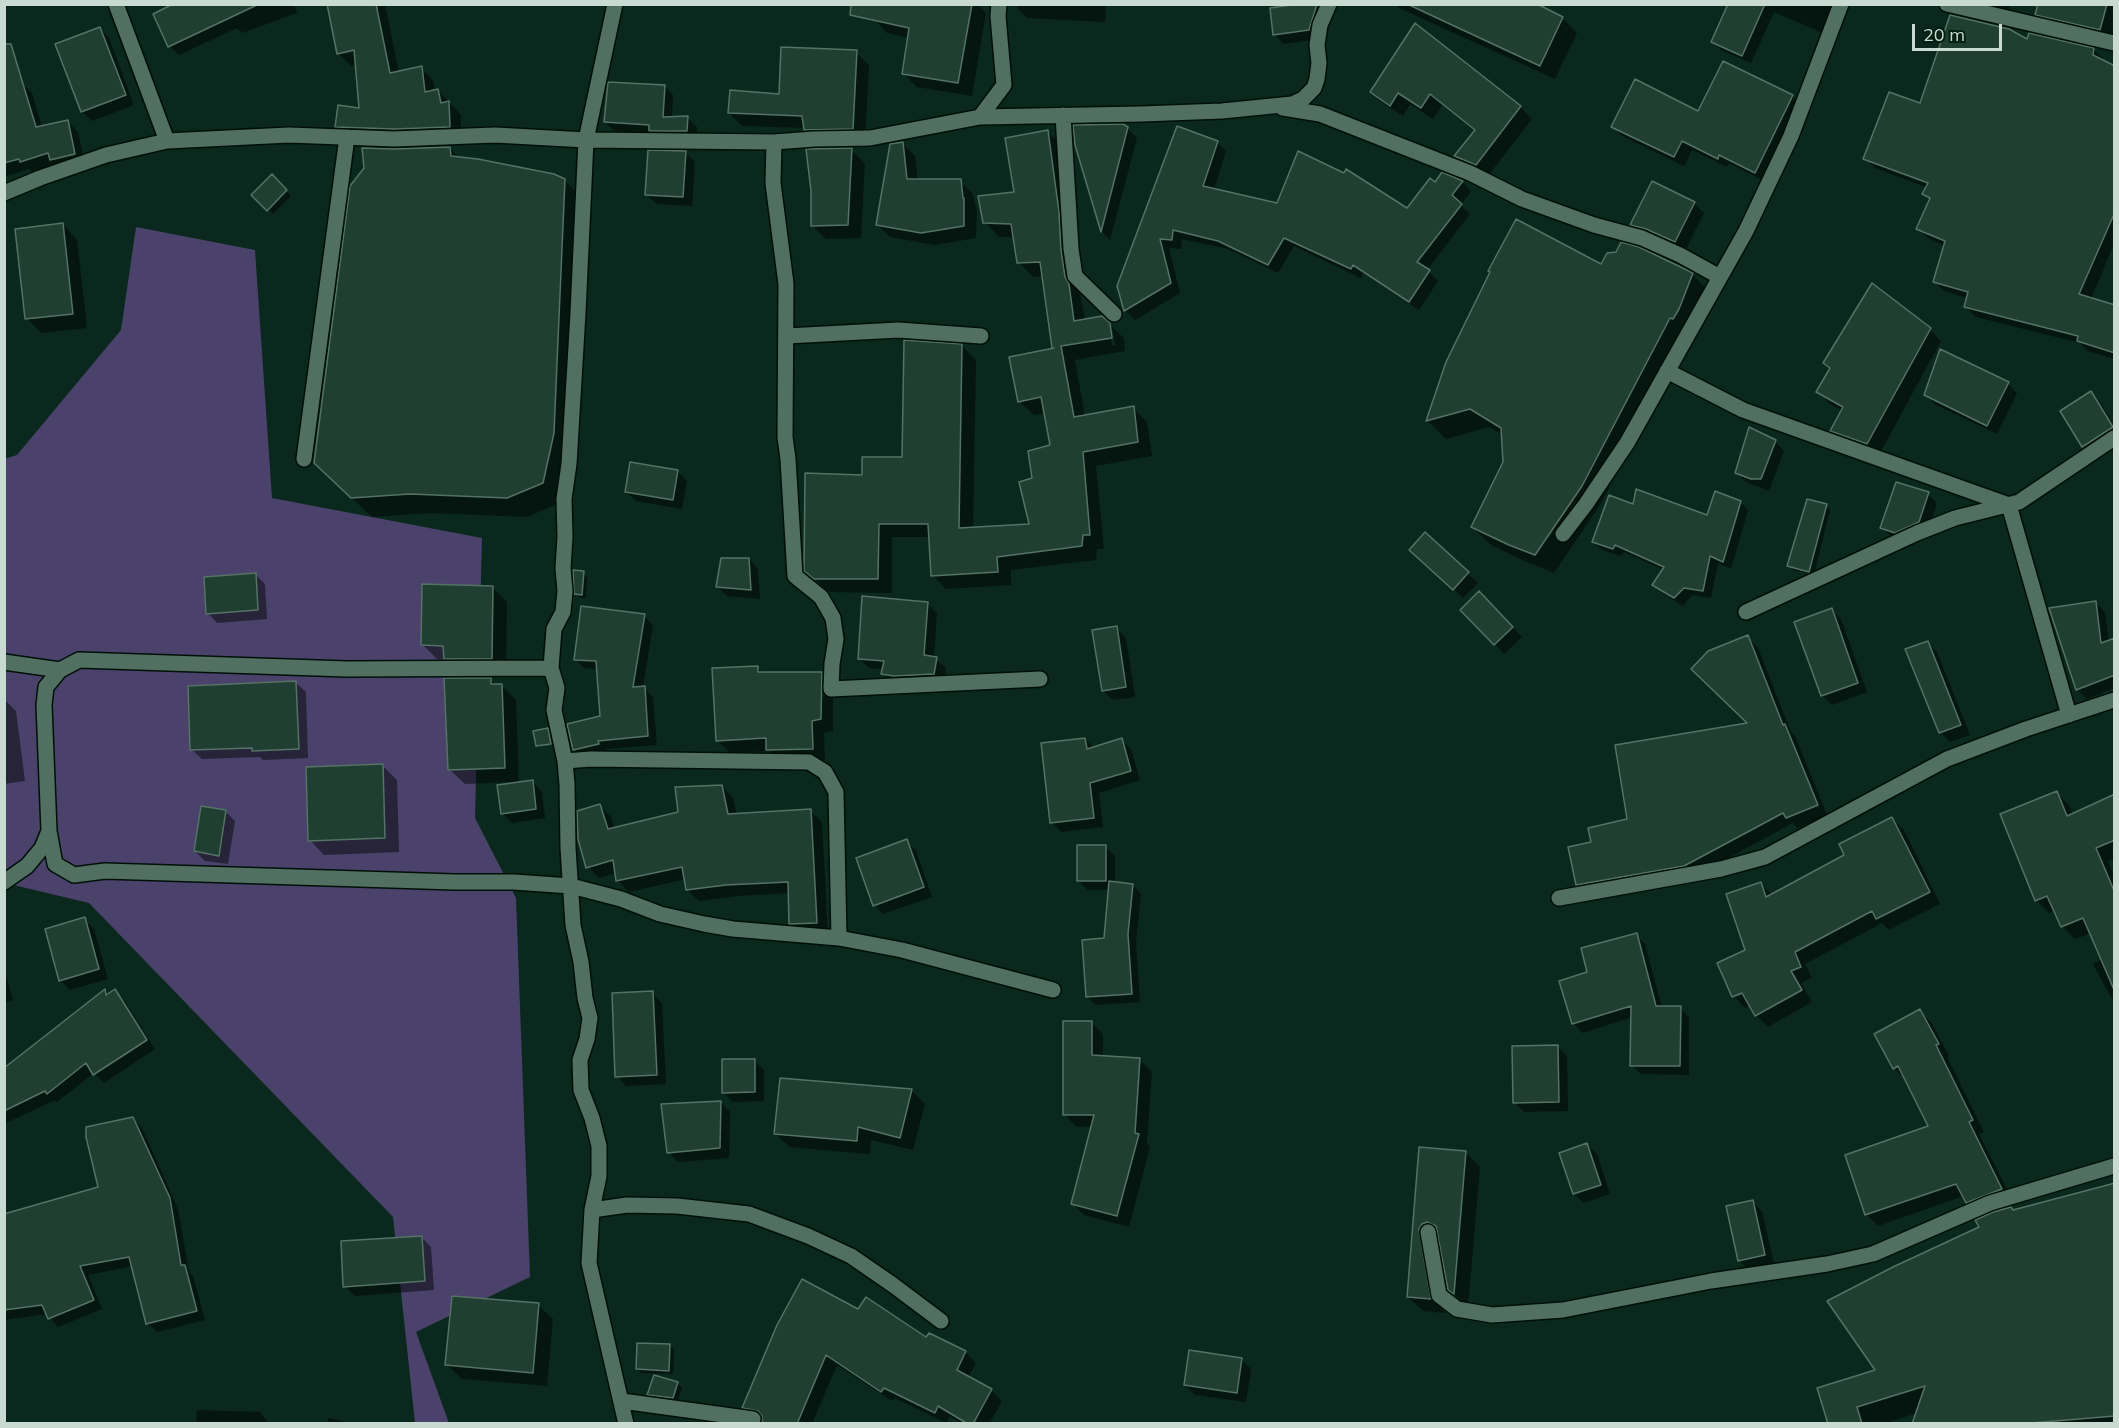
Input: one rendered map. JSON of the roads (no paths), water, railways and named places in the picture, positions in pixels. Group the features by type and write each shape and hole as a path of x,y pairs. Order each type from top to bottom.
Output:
{"street":[{"path":"116,4 167,141"},
{"path":"615,4 586,140 569,464 564,499 563,568 566,591 563,612 554,629 551,668 557,688 554,710 565,761 573,925 590,1018 587,1039 580,1060 581,1090 592,1118 599,1146 599,1176 592,1210 589,1263 626,1424"},
{"path":"980,117 1004,85 999,4"},
{"path":"4,193 106,154 167,141 289,135 394,139 495,135 586,140 774,142 870,138 980,117 1142,114 1274,107 1298,102 1314,87 1319,63 1317,45 1320,25 1329,4"},
{"path":"1563,534 1618,457 1746,231 1777,169 1841,4"},
{"path":"1947,4 2115,42"},
{"path":"1274,107 1320,114 1470,173 1522,200 1594,225 1641,238 1680,255 1720,277"},
{"path":"1063,115 1071,249 1076,276 1114,314"},
{"path":"304,459 348,137"},
{"path":"774,142 773,183 786,284 784,437 788,459 795,576 822,597 833,618 836,639 831,689 1040,679"},
{"path":"787,336 898,330 981,336"},
{"path":"1667,371 1743,410 2009,505"},
{"path":"1746,612 1917,533 1955,518 2019,502 2115,438"},
{"path":"2009,505 2069,715"},
{"path":"551,668 347,669 79,660 60,670 46,687 44,705 49,831 55,864 74,875 105,871 514,882 571,886 621,899 660,914 704,924 733,929 838,938 902,950 1053,990"},
{"path":"4,662 60,670"},
{"path":"1559,898 1721,869 1765,857 1947,759 2115,700"},
{"path":"565,761 591,759 809,762 825,772 836,792 838,938"},
{"path":"4,882 27,866 42,848 49,831"},
{"path":"1428,1232 1439,1296 1457,1309 1492,1315 1563,1310 1711,1281 1827,1264 1873,1254 1990,1203 2115,1166"},
{"path":"592,1210 627,1205 677,1206 749,1214 808,1236 851,1256 942,1321"},
{"path":"622,1401 753,1419"}]}
